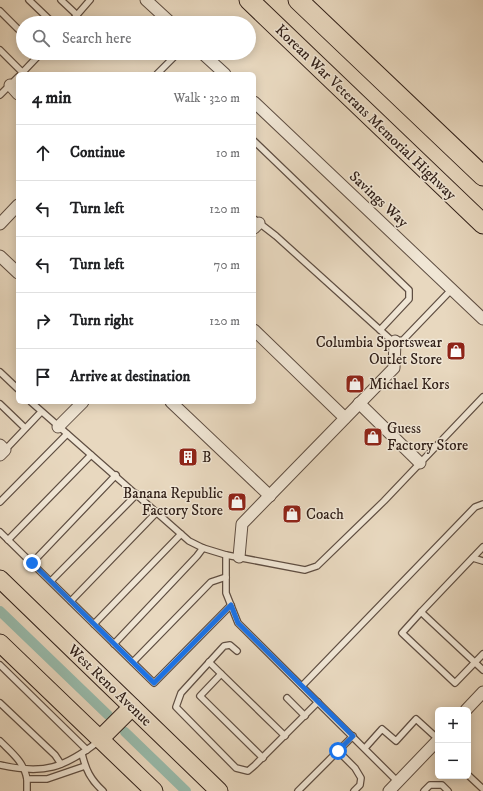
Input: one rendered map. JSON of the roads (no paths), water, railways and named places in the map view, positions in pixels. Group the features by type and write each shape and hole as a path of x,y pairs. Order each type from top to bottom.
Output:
{"highway":[{"name":"Korean War Veterans Memorial Highway","path":"249,0 483,224"},
{"path":"298,0 483,176"}],"main road":[{"name":"West Reno Avenue","path":"0,579 219,791"},
{"path":"0,643 154,791"},
{"path":"100,740 132,707"}],"street":[{"path":"146,0 163,16"},
{"path":"210,60 223,72"},
{"path":"10,85 16,92"},
{"name":"Savings Way","path":"256,104 483,319"},
{"path":"0,224 16,207"},
{"path":"0,256 16,271"},
{"path":"256,332 345,418"},
{"path":"239,557 242,524 394,368 395,341"},
{"path":"359,403 420,463"},
{"path":"63,430 82,404"},
{"path":"173,404 270,496"},
{"path":"469,707 483,692"},
{"path":"389,791 436,743"}],"lane":[{"path":"29,0 46,16"},
{"path":"61,0 77,16 90,0"},
{"path":"0,11 16,27"},
{"path":"0,50 18,72"},
{"path":"22,72 34,60"},
{"path":"159,72 171,60"},
{"path":"0,95 16,78"},
{"path":"256,143 409,290 409,299 380,330"},
{"path":"256,223 390,339 395,341 403,340 452,290"},
{"path":"0,372 16,387"},
{"path":"33,404 189,541 203,548 226,555 305,570 317,566 384,501 483,397"},
{"path":"0,404 25,428"},
{"path":"2,450 41,412"},
{"path":"0,502 63,430"},
{"path":"8,540 91,455"},
{"path":"32,563 116,476"},
{"path":"51,581 137,494"},
{"path":"302,686 475,507 483,504"},
{"path":"71,601 157,512"},
{"path":"0,532 154,683 231,605"},
{"path":"94,624 181,534"},
{"path":"483,547 402,633 455,683 483,654"},
{"path":"114,644 203,548"},
{"path":"226,555 226,593 238,623 398,782"},
{"path":"473,558 483,561"},
{"path":"133,662 211,582 226,577"},
{"path":"421,612 483,670"},
{"path":"237,650 227,644 208,662 181,693 176,707 181,714 236,768 248,771 263,758 318,702"},
{"path":"208,662 285,736"},
{"path":"0,665 85,752 85,766 91,780 102,791"},
{"path":"221,674 200,696 263,758"},
{"path":"287,698 305,716"},
{"path":"0,703 55,755 61,764"},
{"path":"365,748 382,729 396,741 416,719 435,740"},
{"path":"298,791 353,736"},
{"path":"0,765 25,770 48,768 70,761 85,752 100,740"},
{"path":"0,741 18,758 25,770 27,779 26,791"},
{"path":"338,751 355,768 361,778 360,785 354,791"},
{"path":"27,779 47,779 85,766"},
{"path":"471,777 483,789"},
{"path":"424,791 430,785 442,785 448,791"}],"waterway":[{"path":"0,611 108,715"},
{"path":"125,732 186,791"}],"place":[{"name":"Columbia Sportswear Outlet Store","path":"456,351"},
{"name":"Michael Kors","path":"355,384"},
{"name":"Guess Factory Store","path":"373,437"},
{"name":"B","path":"188,457"},
{"name":"Banana Republic Factory Store","path":"237,502"},
{"name":"Coach","path":"292,514"}]}
